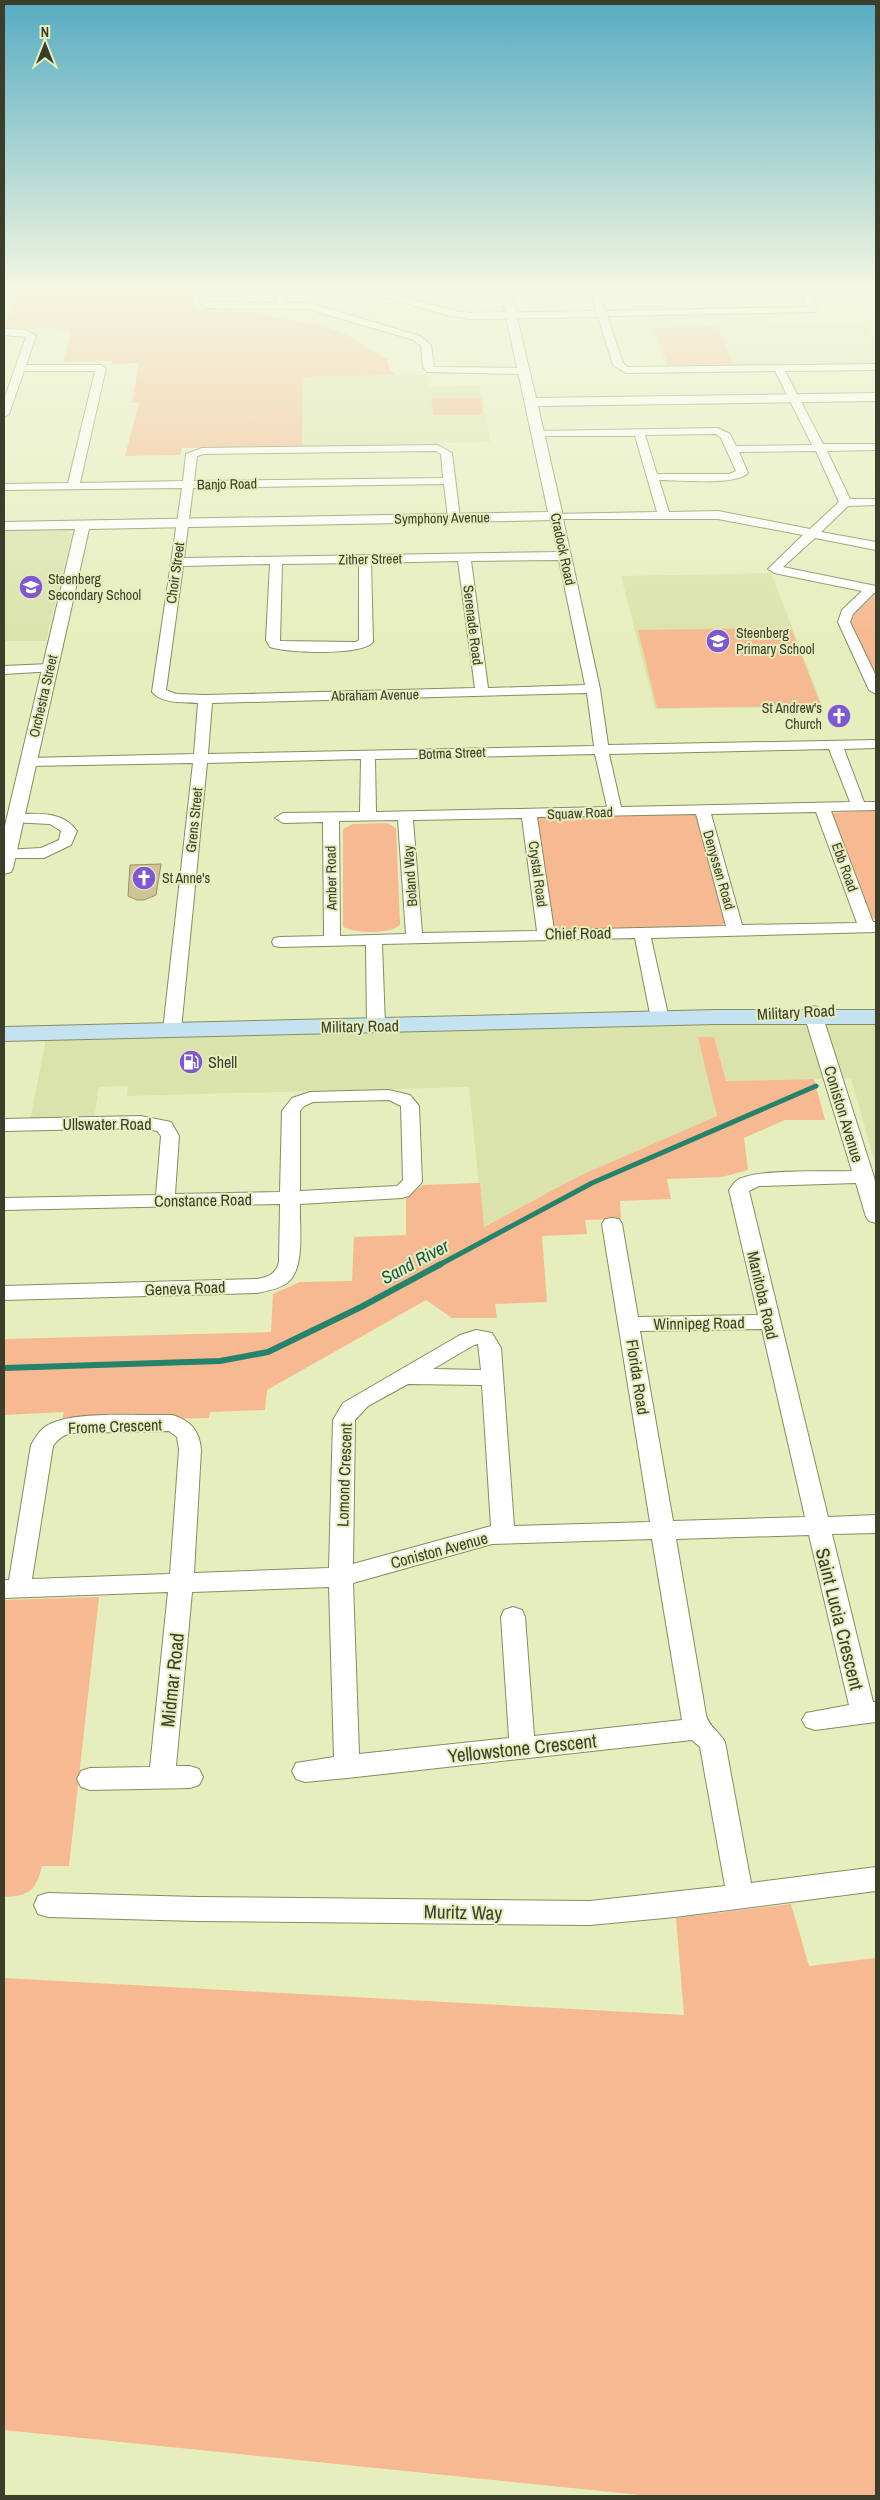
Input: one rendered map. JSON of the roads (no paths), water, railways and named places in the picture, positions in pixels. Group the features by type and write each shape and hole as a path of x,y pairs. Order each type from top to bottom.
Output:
{"main road":[{"name":"Military Road","path":"4,1034 716,1017 813,1014 876,1008"},
{"name":"Military Road","path":"813,1014 876,1017"}],"street":[{"path":"73,486 93,405"},
{"name":"Cradock Road","path":"532,405 593,689 602,749 615,811"},
{"path":"797,405 845,503"},
{"path":"639,432 664,514"},
{"path":"537,434 718,432 726,436 742,472 739,476 652,477"},
{"path":"733,449 876,447"},
{"name":"Choir Street","path":"159,692 192,454 202,451 438,448 446,453 450,481"},
{"path":"450,481 454,518"},
{"name":"Banjo Road","path":"4,487 450,481"},
{"path":"874,590 774,569 845,503 876,502"},
{"name":"Symphony Avenue","path":"4,526 718,514 876,546"},
{"name":"Orchestra Street","path":"5,861 7,836 15,819 83,524"},
{"name":"Zither Street","path":"176,562 564,556"},
{"name":"Serenade Road","path":"464,558 482,692"},
{"path":"276,561 273,640 278,647 358,646 366,642 365,559"},
{"path":"874,590 847,613 844,622 876,690"},
{"path":"4,670 50,668"},
{"name":"Abraham Avenue","path":"159,692 174,698 205,699 593,689"},
{"name":"Grens Street","path":"172,1030 201,758 205,699"},
{"name":"Botma Street","path":"28,762 876,744"},
{"path":"835,745 859,806"},
{"path":"368,755 368,816"},
{"name":"Squaw Road","path":"283,818 876,806"},
{"name":"Ebb Road","path":"822,807 872,927"},
{"name":"Denyssen Road","path":"702,810 735,930"},
{"name":"Crystal Road","path":"529,814 546,934"},
{"name":"Boland Way","path":"405,816 414,937"},
{"name":"Amber Road","path":"331,818 332,939"},
{"path":"5,861 44,853 66,842 69,831 67,828 48,819 15,819"},
{"name":"Chief Road","path":"280,942 332,939 872,927"},
{"path":"642,932 660,1018"},
{"path":"374,938 376,1025"},
{"name":"Coniston Avenue","path":"813,1014 876,1216"},
{"name":"Geneva Road","path":"4,1293 270,1284 280,1280 288,1269 291,1198 291,1110 298,1102 310,1097 389,1095 399,1096 407,1101 410,1106 413,1174 412,1182 402,1192"},
{"name":"Ullswater Road","path":"4,1125 141,1122 164,1126 170,1136 165,1200"},
{"name":"Manitoba Road","path":"817,1525 739,1190 743,1185 757,1180 864,1177"},
{"name":"Constance Road","path":"4,1204 291,1198 402,1192"},
{"name":"Florida Road","path":"612,1224 630,1324 662,1530"},
{"name":"Winnipeg Road","path":"630,1324 769,1322"},
{"name":"Lomond Crescent","path":"341,1577 344,1420 351,1408 467,1340 481,1337 486,1340 490,1348 503,1535"},
{"name":"Lomond Crescent","path":"406,1376 491,1378"},
{"name":"Frome Crescent","path":"11,1589 42,1444 48,1434 73,1425 172,1423 186,1431 189,1437 190,1450 181,1584"},
{"name":"Coniston Avenue","path":"11,1589 341,1577 479,1537 503,1535 876,1524"},
{"name":"Saint Lucia Crescent","path":"815,1720 870,1712 817,1525"},
{"path":"662,1530 697,1729 712,1742 740,1897"},
{"path":"341,1577 347,1767"},
{"name":"Midmar Road","path":"162,1777 181,1584"},
{"path":"513,1617 522,1748"},
{"name":"Yellowstone Crescent","path":"305,1771 697,1729"},
{"path":"90,1779 190,1777"},
{"name":"Muritz Way","path":"48,1905 197,1909 590,1913 626,1911 876,1879"}],"waterway":[{"name":"Sand River","path":"439,1265 592,1183 816,1086"},
{"name":"Sand River","path":"4,1368 220,1361 268,1352 361,1307 441,1264"}],"place":[{"name":"Steenberg Secondary School","path":"31,587"},
{"name":"Steenberg Primary School","path":"718,641"},
{"name":"St Andrew's Church","path":"839,716"},
{"name":"St Anne's","path":"144,878"},
{"name":"Shell","path":"191,1062"}]}
